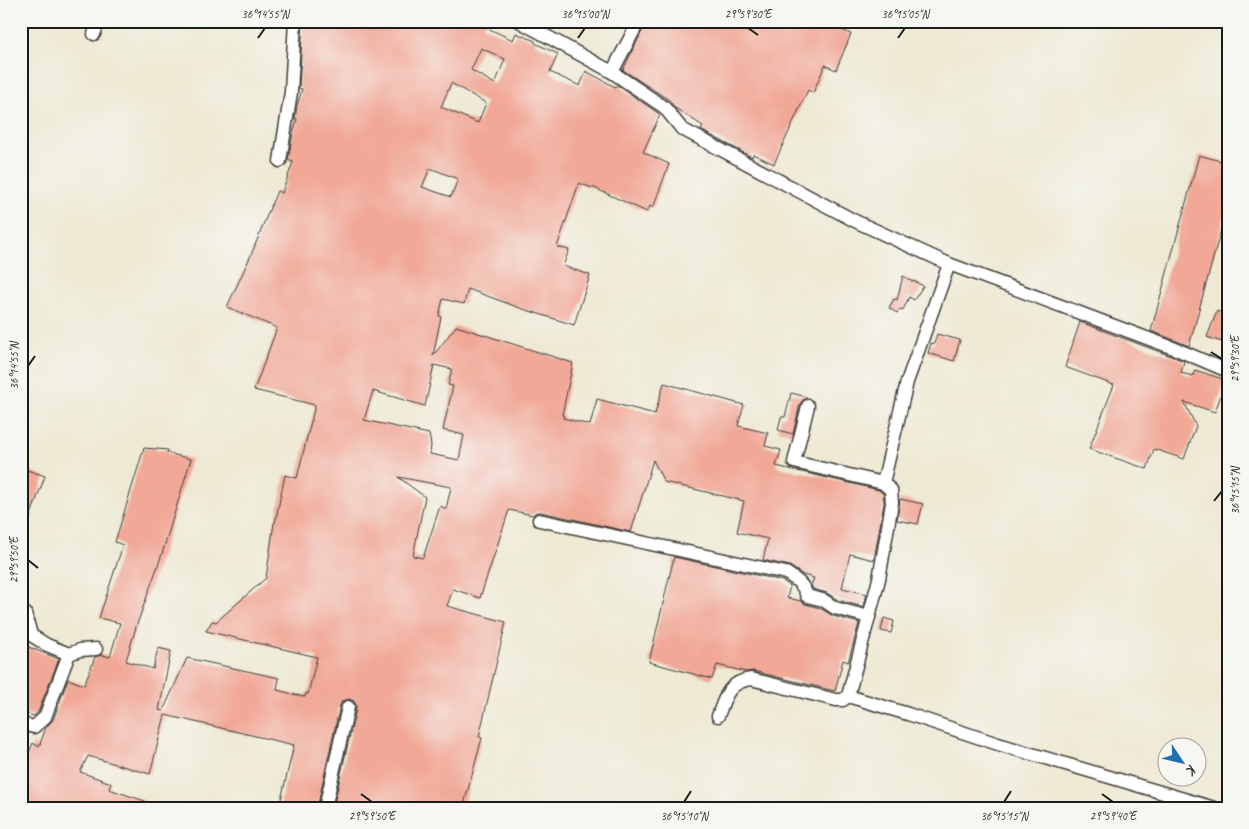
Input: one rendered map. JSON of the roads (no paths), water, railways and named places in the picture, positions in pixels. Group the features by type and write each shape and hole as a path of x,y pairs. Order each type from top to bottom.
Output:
{"street":[{"path":"94,34 99,21"},
{"path":"280,161 291,92 295,21"},
{"path":"519,21 612,72 664,107 682,129 855,221 949,264 1228,371"},
{"path":"612,72 639,21"},
{"path":"883,483 907,382 949,264"},
{"path":"718,716 725,696 741,680 751,679 836,700 843,700 848,696 879,579 892,503 890,490 883,483 794,462 808,406"},
{"path":"539,520 786,573 797,580 805,589 807,596 823,600 835,608 869,617"},
{"path":"25,614 31,636 47,645 69,654 80,650 96,648"},
{"path":"21,724 34,727 45,717 69,654"},
{"path":"848,696 908,714 1170,802 1214,808"},
{"path":"324,808 348,707"}]}
